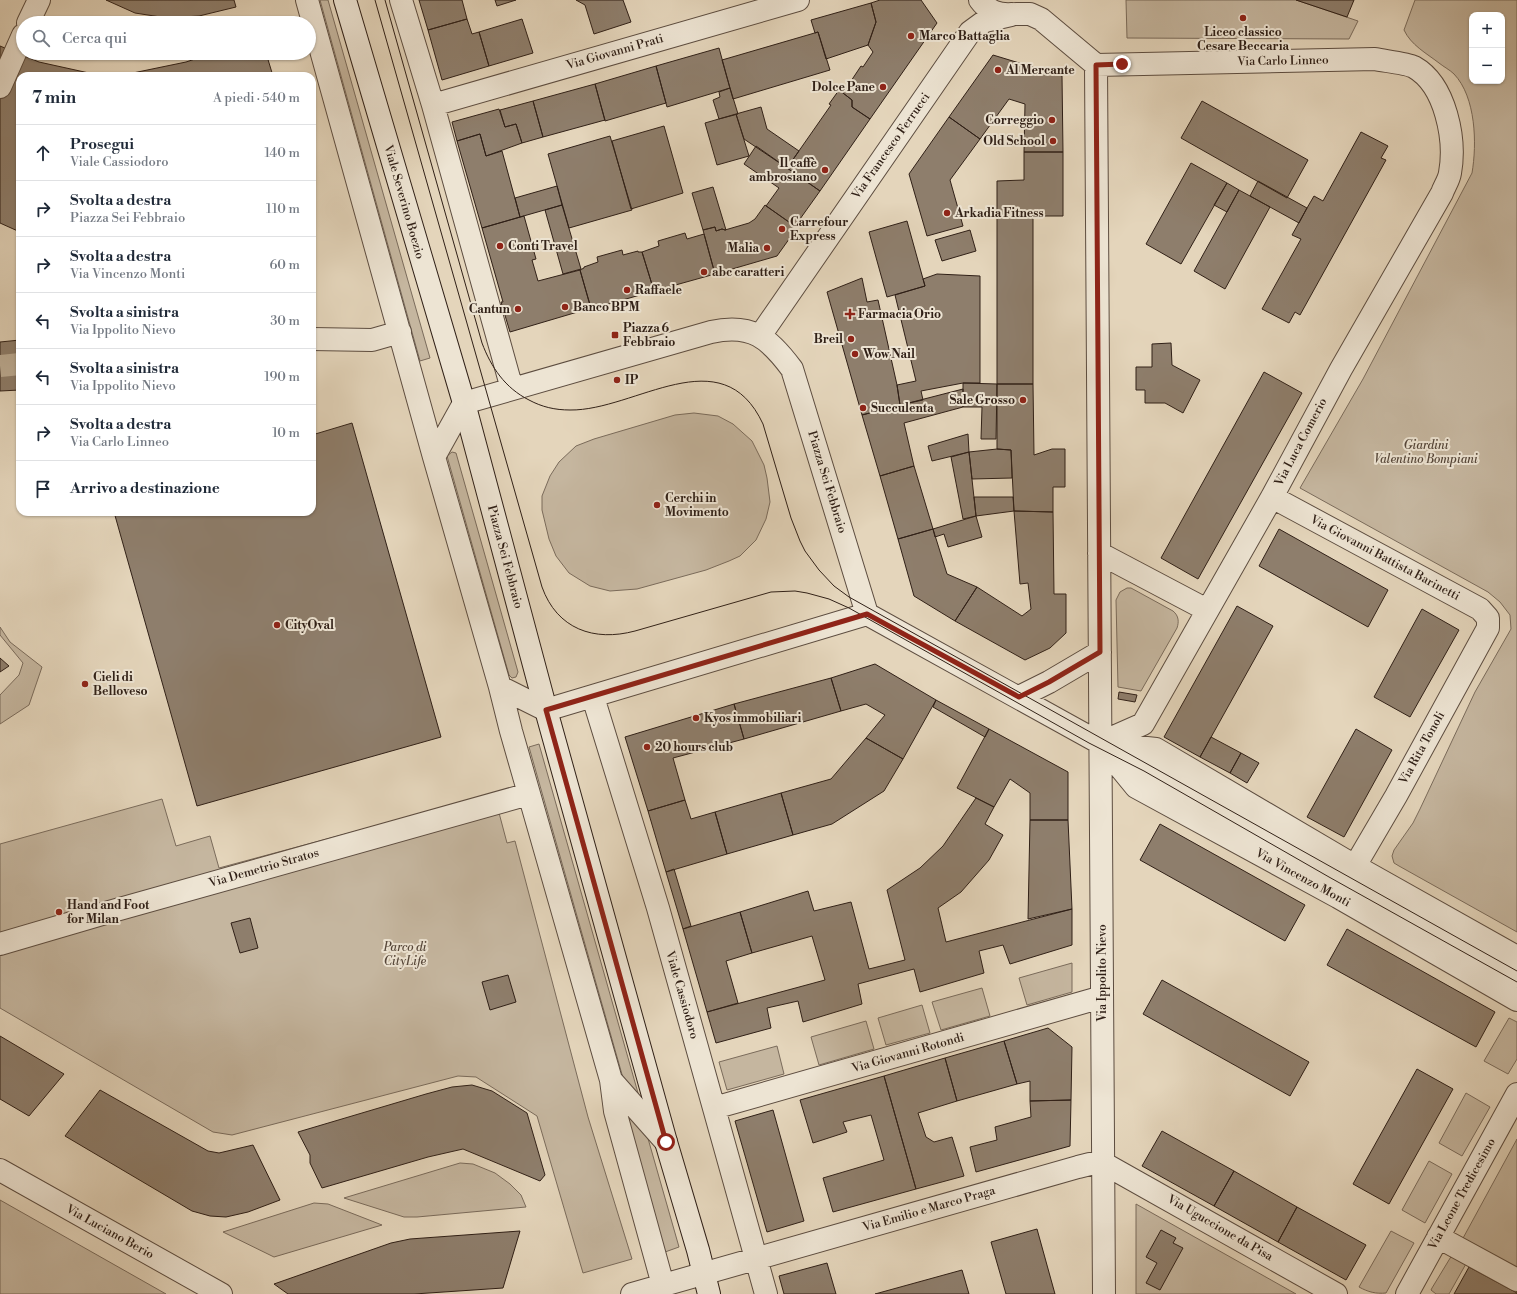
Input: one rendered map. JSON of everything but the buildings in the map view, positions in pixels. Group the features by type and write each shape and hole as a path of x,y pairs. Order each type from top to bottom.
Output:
{"street":[{"path":"31,16 39,0"},
{"path":"307,0 311,16"},
{"name":"Viale Severino Boezio","path":"345,0 464,404"},
{"path":"401,0 433,105 512,389"},
{"name":"Via Giovanni Prati","path":"433,105 798,0"},
{"name":"Via Francesco Ferrucci","path":"980,0 986,7 995,12 1030,14 1041,19 1096,65"},
{"name":"Via Francesco Ferrucci","path":"760,336 970,32 985,21 1026,9 1035,0"},
{"path":"316,32 434,457 611,1080 615,1111 663,1285"},
{"path":"0,87 16,51"},
{"name":"Via Carlo Linneo","path":"1096,65 1374,59 1413,67 1427,79 1438,93 1446,111"},
{"name":"Via Ippolito Nievo","path":"1096,65 1104,1294"},
{"name":"Via Luca Comerio","path":"1100,743 1143,724 1272,497 1345,362 1442,193 1450,174 1452,152 1451,134 1446,111"},
{"name":"Piazza Sei Febbraio","path":"546,710 464,404 512,389 726,329 750,331 760,336 781,354 792,369 867,614"},
{"path":"316,338 372,340 400,332"},
{"path":"434,457 464,404"},
{"name":"Via Giovanni Battista Barinetti","path":"1272,497 1480,609 1488,618 1488,628"},
{"path":"1099,553 1207,610"},
{"path":"500,687 546,710 867,614"},
{"name":"Via Vincenzo Monti","path":"867,614 1100,743 1136,787 1338,897 1517,1000"},
{"name":"Via Rita Tonoli","path":"1355,866 1396,796 1488,628"},
{"path":"1019,697 1049,682 1100,652"},
{"name":"Viale Cassiodoro","path":"593,697 656,901 766,1294"},
{"path":"546,710 666,1142 710,1294"},
{"path":"1100,743 1517,976"},
{"name":"Via Vincenzo Monti","path":"1100,743 1156,749 1355,866 1517,957"},
{"name":"Via Demetrio Stratos","path":"0,944 139,903 529,794"},
{"name":"Via Giovanni Rotondi","path":"714,1108 1102,998"},
{"path":"611,1080 666,1142"},
{"name":"Via Leone Tredicesimo","path":"1407,1294 1517,1094"},
{"name":"Via Emilio e Marco Praga","path":"632,1294 1078,1167 1103,1163"},
{"name":"Via Uguccione da Pisa","path":"1103,1163 1336,1294"},
{"name":"Via Luciano Berio","path":"0,1170 221,1294"},
{"path":"1438,1237 1517,1280"}],"green space":[{"path":"320,0 328,0 430,358 420,361"},
{"name":"Liceo classico Cesare Beccaria","path":"1126,0 1296,0 1358,21 1349,39 1127,38"},
{"name":"Giardini Valentino Bompiani","path":"1415,0 1517,0 1517,932 1394,863 1392,856 1394,850 1413,823 1475,692 1511,629 1510,615 1500,602 1488,592 1300,488 1363,379 1472,173 1474,161 1474,135 1471,108 1467,95 1451,71 1424,52 1404,30"},
{"path":"694,413 718,416 733,424 752,441 764,465 770,502 766,519 756,540 740,556 729,561 706,570 637,589 610,591 590,586 569,573 556,556 549,539 542,510 542,496 550,476 559,462 576,446 594,439 675,415"},
{"path":"452,452 456,453 518,672 516,677 512,678 509,675 447,456"},
{"path":"1127,588 1131,588 1173,611 1178,619 1177,628 1141,691 1118,687 1116,600 1120,592"},
{"path":"0,627 10,642 42,667 29,705 0,724 0,695 19,675 23,663 0,635"},
{"path":"539,744 640,1100 623,1078 529,747"},
{"name":"Parco di CityLife","path":"494,794 507,843 515,841 588,1117 632,1259 583,1273 537,1116 476,1077 458,1076 232,1135 213,1132 0,1008 0,844 162,799 176,846 210,836 219,868"},
{"path":"1072,963 1072,992 1027,1005 1019,978"},
{"path":"982,988 990,1016 941,1030 932,1002"},
{"path":"922,1005 930,1033 886,1045 878,1018"},
{"path":"1509,1018 1517,1022 1517,1059 1508,1074 1484,1061"},
{"path":"866,1021 874,1049 819,1065 811,1037"},
{"path":"777,1046 784,1074 727,1090 719,1062"},
{"path":"1466,1093 1490,1107 1462,1156 1439,1143"},
{"path":"625,1111 647,1135 679,1247 665,1252"},
{"path":"1517,1139 1517,1269 1462,1240"},
{"path":"1429,1161 1452,1174 1425,1223 1402,1210"},
{"path":"460,1163 473,1164 495,1173 510,1184 521,1195 526,1207 404,1217 344,1198"},
{"path":"0,1200 166,1294 0,1294"},
{"path":"314,1203 328,1204 382,1225 274,1257 223,1232"},
{"path":"1136,1204 1296,1294 1136,1294"},
{"path":"1391,1231 1414,1243 1386,1293 1372,1292 1359,1287"},
{"path":"1452,1255 1467,1262 1449,1294 1436,1294 1431,1290"}],"tunnel":[{"path":"0,366 16,364"}],"tram line":[{"path":"375,0 542,587 557,613 567,622 579,629 592,633 605,635 620,634 771,592 795,591 829,599 849,608 1089,743 1144,771 1517,982"},
{"path":"385,0 482,343 494,368 506,383 520,395 539,405 554,409 570,410 595,407 676,384 701,381 725,385 746,398 763,424 791,518 800,541 805,551 819,570 834,586 849,597 1517,971"}],"place":[{"name":"Liceo classico Cesare Beccaria","path":"1243,18"},
{"name":"Marco Battaglia","path":"911,36"},
{"name":"Al Mercante","path":"998,70"},
{"name":"Dolce Pane","path":"883,87"},
{"name":"Correggio","path":"1052,120"},
{"name":"Old School","path":"1053,141"},
{"name":"Il caffè ambrosiano","path":"825,170"},
{"name":"Arkadia Fitness","path":"947,213"},
{"name":"Carrefour Express","path":"782,229"},
{"name":"Conti Travel","path":"500,246"},
{"name":"Malia","path":"767,248"},
{"name":"abc caratteri","path":"704,272"},
{"name":"Raffaele","path":"627,290"},
{"name":"Banco BPM","path":"565,307"},
{"name":"Cantun","path":"518,309"},
{"name":"Farmacia Orio","path":"850,314"},
{"name":"Piazza 6 Febbraio","path":"615,335"},
{"name":"Breil","path":"851,339"},
{"name":"Wow Nail","path":"855,354"},
{"name":"IP","path":"617,380"},
{"name":"Sale Grosso","path":"1023,400"},
{"name":"Succulenta","path":"863,408"},
{"name":"Cerchi in Movimento","path":"657,505"},
{"name":"CityOval","path":"277,625"},
{"name":"Cieli di Belloveso","path":"85,684"},
{"name":"Kyos immobiliari","path":"696,718"},
{"name":"20 hours club","path":"647,747"},
{"name":"Hand and Foot for Milan","path":"59,912"}],"route":[{"path":"666,1142 546,710 867,614 1019,697 1049,682 1100,652 1096,65 1122,64"}]}
